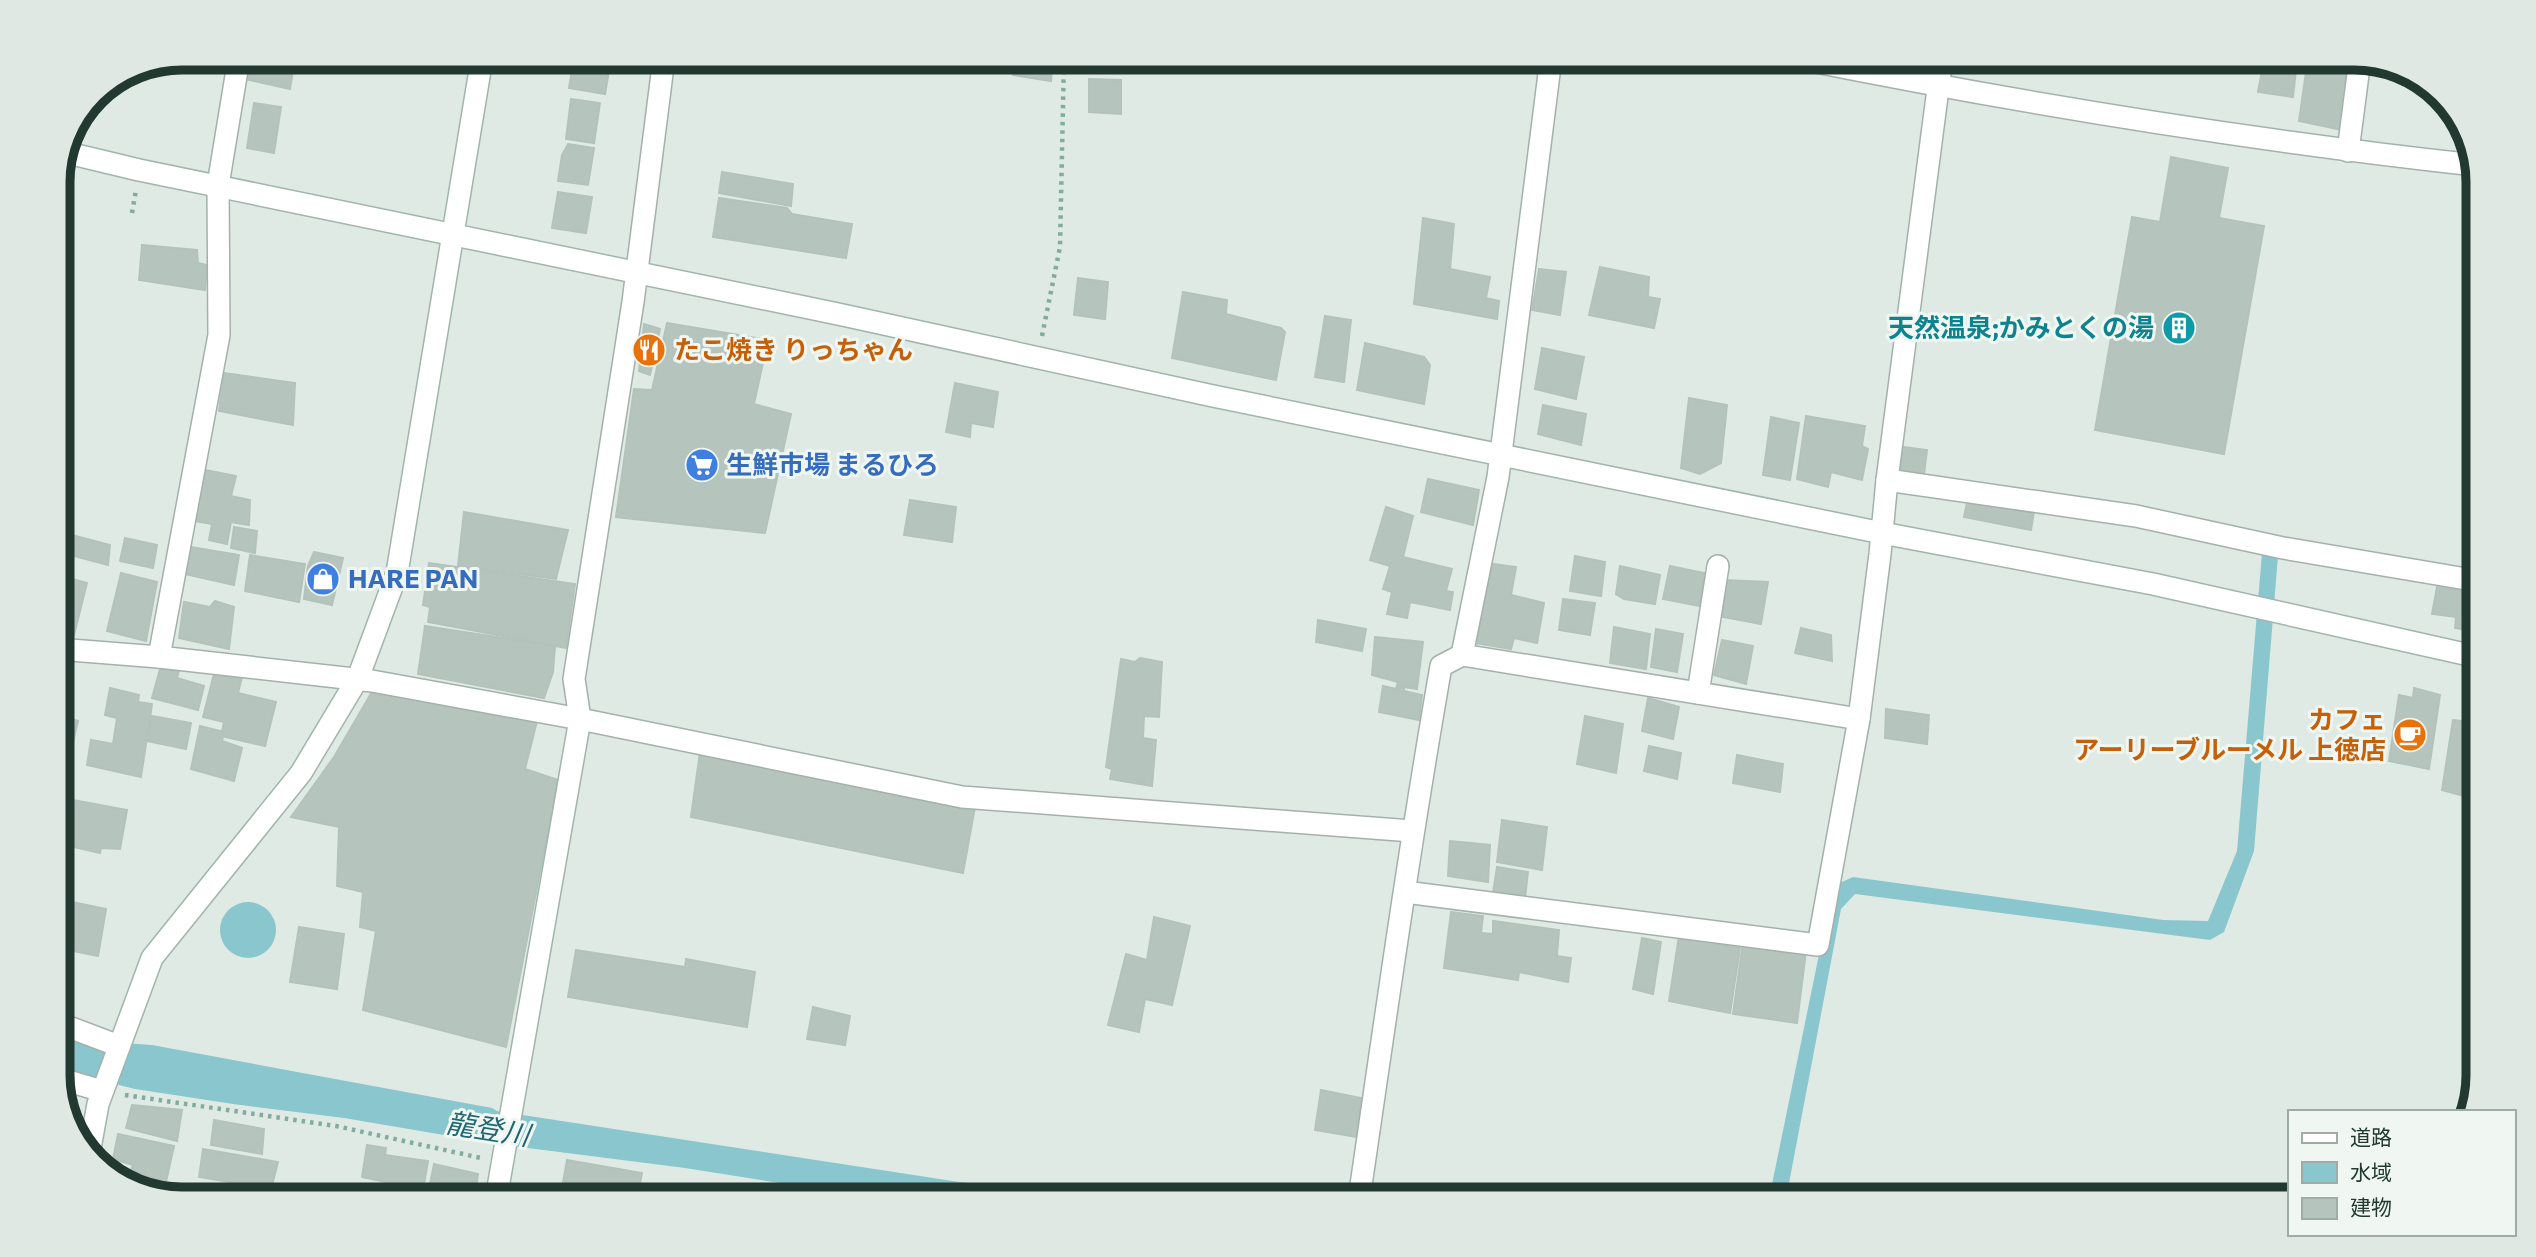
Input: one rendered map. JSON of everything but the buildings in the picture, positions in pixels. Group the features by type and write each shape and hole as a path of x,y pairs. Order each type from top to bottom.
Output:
{"street":[{"path":"159,657 219,335 218,185 237,70"},
{"path":"91,1140 97,1104 152,958 301,773 358,678 397,573 480,70"},
{"path":"498,1187 580,719 574,679 636,274 662,70"},
{"path":"1462,655 1501,454 1549,70"},
{"path":"1857,70 1938,86 2348,151 2465,164"},
{"path":"1405,892 1818,945 1859,719 1940,70"},
{"path":"2348,151 2359,70"},
{"path":"74,154 451,236 838,314 1213,396 1882,533 2153,584 2466,654"},
{"path":"1887,480 2136,516 2283,548 2466,579"},
{"path":"1698,693 1718,565"},
{"path":"70,650 358,678 580,719 962,797 1412,831"},
{"path":"1361,1187 1412,831 1440,666 1462,655 1859,719"},
{"path":"70,1028 119,1046"},
{"path":"70,1082 102,1091"}],"path":[{"path":"1042,340 1060,247 1064,70"},
{"path":"102,1091 336,1126 503,1162"}],"water":[{"path":"2262,553 2278,556 2254,851 2224,932 2210,940 1855,894 1841,909 1788,1187 1771,1187 1833,886 1853,877 2163,920 2208,921 2237,851"},
{"path":"242,902 254,902 264,906 272,914 276,930 272,946 264,954 254,958 242,958 232,954 224,946 220,936 220,924 224,914 232,906"},
{"name":"龍登川","path":"70,1037 152,1045 497,1111 992,1187 805,1187 135,1089 70,1073"}],"place":[{"name":"天然温泉;かみとくの湯","path":"2179,328"},
{"name":"たこ焼き りっちゃん","path":"649,350"},
{"name":"生鮮市場 まるひろ","path":"702,465"},
{"name":"HARE PAN","path":"323,579"},
{"name":"カフェ アーリーブルーメル 上徳店","path":"2410,735"}]}
